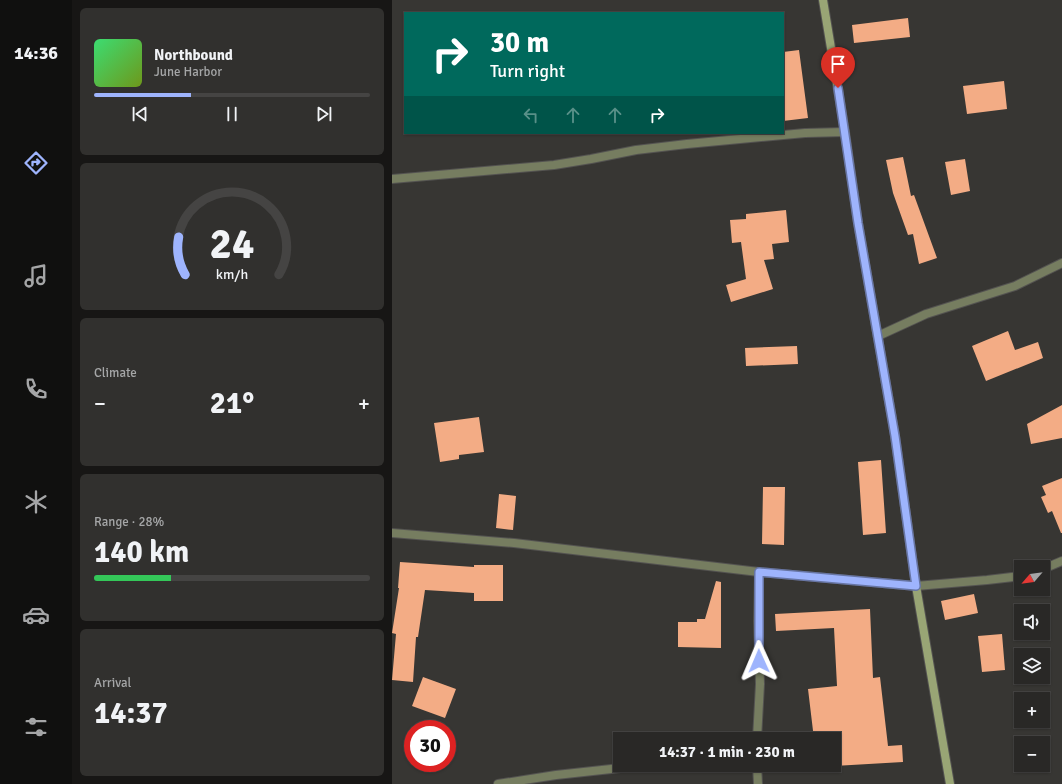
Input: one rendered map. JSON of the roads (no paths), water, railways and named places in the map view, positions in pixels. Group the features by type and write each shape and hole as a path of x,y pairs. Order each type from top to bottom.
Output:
{"street":[{"path":"823,0 845,132 858,223 895,436 916,586 950,784"},
{"path":"392,179 554,165 636,150 687,144 805,133 845,132"},
{"path":"878,336 926,314 1015,286 1062,263"},
{"path":"392,533 514,543 759,572 916,586 1014,577"},
{"path":"1050,566 1062,561"},
{"path":"757,732 760,684 759,572"},
{"path":"498,784 556,774 613,768"},
{"path":"757,772 758,784"}]}
